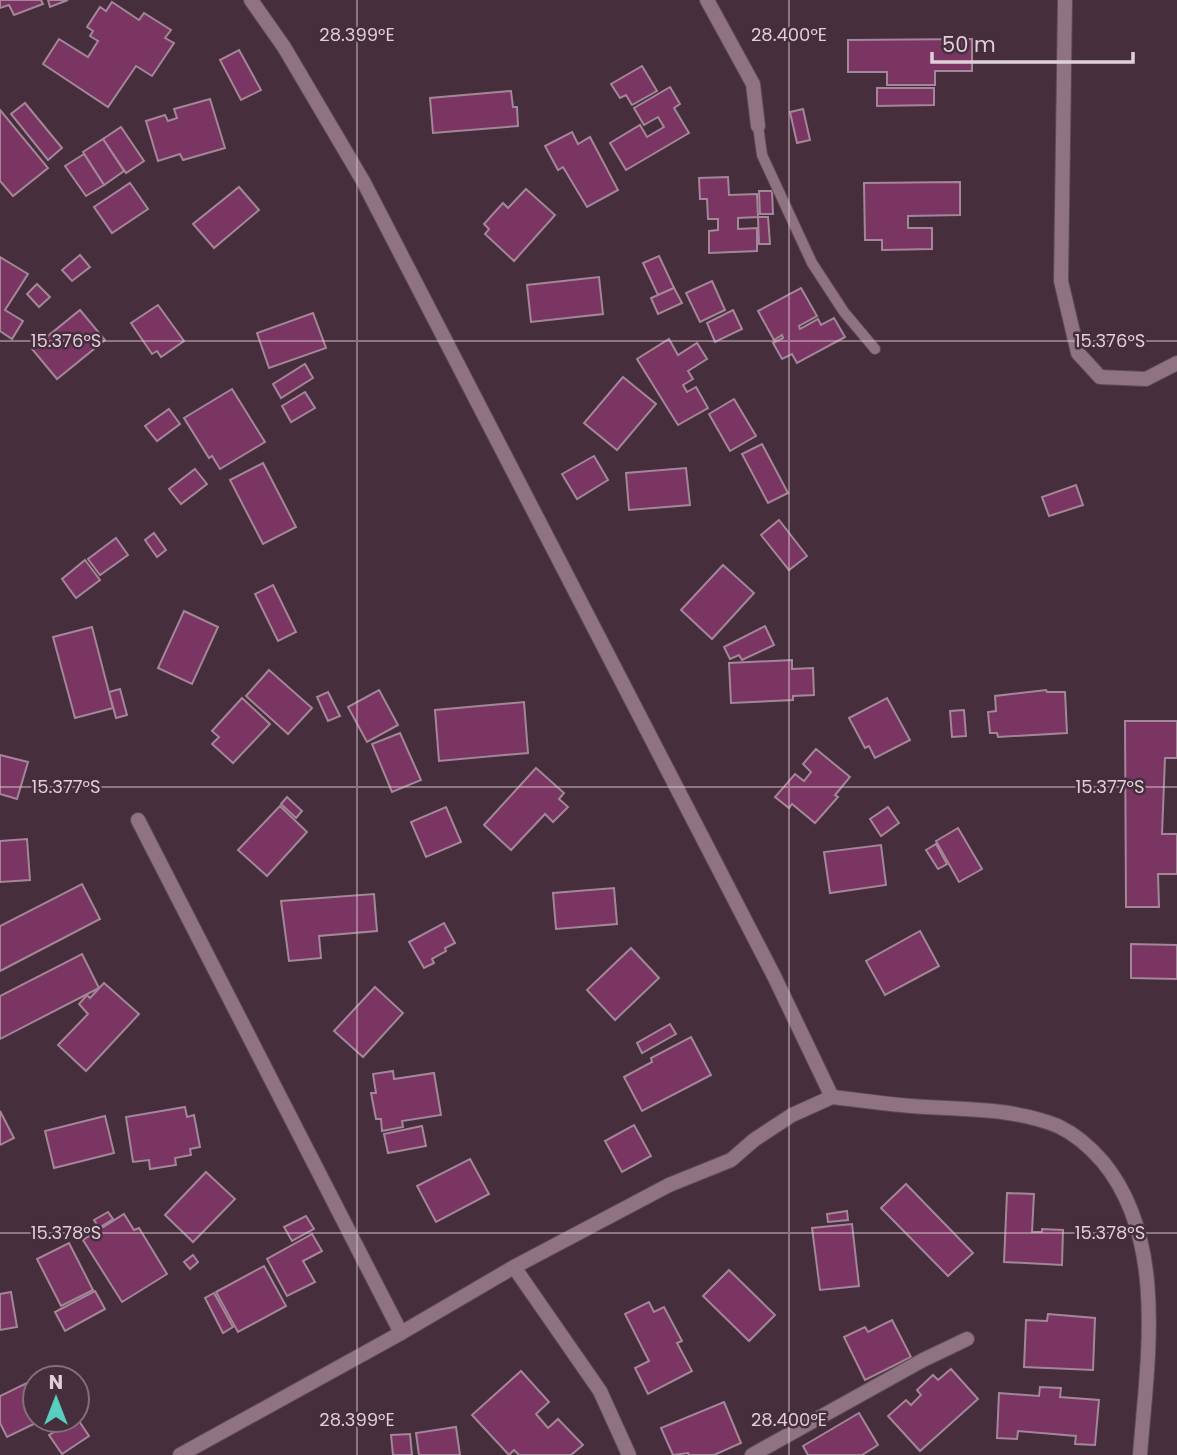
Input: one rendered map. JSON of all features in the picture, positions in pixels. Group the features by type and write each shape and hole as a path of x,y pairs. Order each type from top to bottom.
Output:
{"street":[{"path":"251,0 284,47 363,181 774,976 832,1097"},
{"path":"707,0 753,84 758,126"},
{"path":"1065,0 1061,281 1078,353 1100,377 1146,379 1177,363"},
{"path":"138,820 401,1334"},
{"path":"180,1455 401,1334 514,1267 669,1185 732,1160 754,1140 792,1115 832,1097 911,1106 994,1110 1059,1127 1091,1148 1116,1179 1135,1222 1147,1281 1149,1340 1140,1455"},
{"path":"514,1267 600,1391 629,1455"},
{"path":"752,1455 923,1360 967,1339"}],"lane":[{"path":"758,126 762,155 812,263 844,312 875,349"}],"building":[{"path":"0,0 41,0 43,4 14,15 9,5 0,8"},
{"path":"48,0 68,0 50,7"},
{"path":"112,2 139,20 144,13 171,30 165,38 174,43 152,76 136,66 108,107 43,64 59,39 88,57 98,41 90,36 93,31 87,27 100,7 106,11"},
{"path":"972,39 972,71 935,71 935,85 887,85 887,72 848,72 848,40"},
{"path":"239,50 261,90 241,100 220,60"},
{"path":"642,66 657,91 632,105 626,95 620,98 611,84"},
{"path":"670,87 680,104 674,108 689,133 626,170 610,143 640,125 647,137 664,127 658,117 644,125 634,108"},
{"path":"877,88 934,88 934,105 877,106"},
{"path":"511,91 513,107 517,107 518,126 433,133 430,98"},
{"path":"210,99 225,148 183,160 180,154 158,161 146,121 165,115 168,121 177,118 174,109"},
{"path":"25,103 62,148 48,160 11,114"},
{"path":"803,109 810,140 797,143 790,112"},
{"path":"0,110 48,168 13,196 0,181"},
{"path":"121,127 144,161 126,173 103,139"},
{"path":"572,132 578,144 590,137 618,190 587,207 563,167 558,170 545,146"},
{"path":"103,139 124,171 104,185 83,152"},
{"path":"84,154 104,185 86,196 65,166"},
{"path":"728,177 729,195 757,194 758,217 738,218 738,229 757,228 757,251 709,253 709,231 718,230 718,219 708,219 707,199 700,199 699,178"},
{"path":"960,182 960,215 908,216 908,228 932,228 932,249 882,250 882,240 865,240 864,183"},
{"path":"130,183 148,209 112,233 94,207"},
{"path":"239,187 259,210 214,248 193,224"},
{"path":"526,189 555,215 514,261 485,234 489,229 484,224 503,203 508,208"},
{"path":"759,191 772,191 773,214 760,214"},
{"path":"758,217 768,217 770,244 759,244"},
{"path":"80,255 90,267 72,281 62,270"},
{"path":"659,256 674,288 658,295 643,263"},
{"path":"0,257 28,274 5,310 23,321 12,339 0,331"},
{"path":"599,277 603,314 531,322 527,285"},
{"path":"712,281 725,310 700,322 686,293"},
{"path":"37,284 50,297 39,307 27,294"},
{"path":"674,288 682,303 658,314 651,298"},
{"path":"801,288 817,316 799,326 800,329 818,319 821,325 834,318 845,337 797,363 792,354 782,359 773,343 783,338 782,335 774,340 758,311"},
{"path":"158,305 184,341 161,357 157,351 152,354 131,323"},
{"path":"80,310 105,340 57,379 32,349"},
{"path":"733,310 742,329 715,342 707,323"},
{"path":"313,313 326,348 269,368 257,333"},
{"path":"669,339 678,355 697,343 707,359 688,371 693,379 683,385 687,392 696,387 708,408 678,425 637,359"},
{"path":"305,364 313,378 281,398 273,384"},
{"path":"623,377 656,404 617,450 584,423"},
{"path":"232,389 265,442 220,469 212,456 209,458 184,418"},
{"path":"305,392 315,408 291,422 282,406"},
{"path":"734,399 756,436 730,451 709,414"},
{"path":"169,409 180,424 157,441 145,426"},
{"path":"762,444 788,493 768,503 742,454"},
{"path":"594,456 608,480 577,499 562,474"},
{"path":"263,463 296,527 263,544 230,480"},
{"path":"686,468 690,505 629,510 626,473"},
{"path":"195,469 207,484 181,504 169,489"},
{"path":"1076,485 1083,505 1049,516 1042,497"},
{"path":"779,520 807,556 789,570 761,535"},
{"path":"154,533 166,550 157,557 145,540"},
{"path":"116,538 128,555 100,575 88,559"},
{"path":"85,560 100,580 76,598 62,579"},
{"path":"723,565 754,593 712,639 681,610"},
{"path":"273,585 296,632 278,641 255,594"},
{"path":"184,611 218,627 192,684 158,668"},
{"path":"765,626 774,645 742,660 739,655 730,659 724,647"},
{"path":"92,627 113,708 75,718 53,637"},
{"path":"792,660 792,669 813,668 814,695 793,696 793,700 731,703 729,663"},
{"path":"269,670 312,708 288,734 246,696"},
{"path":"120,689 127,715 116,718 109,692"},
{"path":"379,690 398,725 367,742 348,707"},
{"path":"1046,690 1065,692 1067,733 998,737 997,733 990,733 988,712 996,711 995,696"},
{"path":"328,692 340,716 328,721 317,697"},
{"path":"242,698 270,724 233,763 212,744 219,737 212,731"},
{"path":"887,698 910,740 875,758 869,746 865,748 849,718"},
{"path":"524,702 528,753 439,761 435,710"},
{"path":"964,710 966,736 952,737 950,711"},
{"path":"1125,721 1177,721 1177,758 1165,758 1162,834 1177,834 1177,874 1158,874 1159,907 1126,907"},
{"path":"400,733 421,780 392,792 372,744"},
{"path":"816,749 850,777 835,795 838,797 815,823 792,804 789,808 775,797 795,774 804,781 811,772 803,764"},
{"path":"0,755 28,762 17,799 0,794"},
{"path":"536,768 564,793 559,799 568,807 553,822 545,814 511,850 484,825"},
{"path":"287,797 302,811 296,818 281,804"},
{"path":"280,806 307,832 267,876 238,850"},
{"path":"446,807 461,842 426,857 411,822"},
{"path":"888,807 899,823 881,836 870,819"},
{"path":"958,828 982,869 959,882 936,841"},
{"path":"27,839 30,880 0,882 0,841"},
{"path":"936,844 947,864 938,869 926,850"},
{"path":"881,845 886,885 830,893 824,852"},
{"path":"82,884 100,919 0,971 0,926"},
{"path":"614,888 617,924 556,929 553,893"},
{"path":"374,894 377,931 319,936 321,958 289,961 281,901"},
{"path":"444,923 455,943 432,959 434,963 424,968 409,942"},
{"path":"920,931 939,966 885,995 866,961"},
{"path":"1131,944 1177,945 1177,979 1131,978"},
{"path":"631,948 659,978 615,1020 587,990"},
{"path":"82,954 99,988 0,1039 0,996"},
{"path":"104,983 139,1014 86,1071 58,1045 88,1014 79,1004 87,995 90,998"},
{"path":"375,987 403,1013 363,1057 334,1031"},
{"path":"670,1024 676,1034 642,1053 637,1043"},
{"path":"691,1037 711,1075 642,1111 624,1077 652,1062 651,1058"},
{"path":"393,1071 394,1079 434,1073 441,1115 402,1121 403,1127 382,1131 381,1119 376,1119 371,1093 376,1093 373,1074"},
{"path":"185,1107 187,1117 194,1115 200,1147 190,1149 191,1155 175,1158 176,1165 150,1169 149,1160 133,1162 126,1117"},
{"path":"0,1111 14,1138 0,1145"},
{"path":"105,1116 114,1153 54,1168 45,1131"},
{"path":"634,1125 651,1156 622,1172 605,1141"},
{"path":"422,1126 426,1146 388,1153 384,1134"},
{"path":"470,1159 489,1194 436,1222 417,1186"},
{"path":"206,1172 235,1199 193,1242 165,1215"},
{"path":"906,1184 973,1253 948,1276 881,1208"},
{"path":"1007,1193 1034,1194 1032,1232 1042,1232 1042,1229 1063,1230 1062,1265 1004,1262"},
{"path":"847,1211 848,1220 828,1222 827,1214"},
{"path":"108,1212 113,1219 99,1228 94,1220"},
{"path":"124,1214 134,1230 139,1228 167,1274 122,1302 83,1240"},
{"path":"306,1216 314,1229 292,1241 284,1227"},
{"path":"852,1224 859,1286 820,1290 812,1228"},
{"path":"312,1234 322,1251 303,1261 315,1282 287,1296 267,1259"},
{"path":"69,1243 93,1290 61,1306 37,1259"},
{"path":"193,1255 198,1262 190,1269 184,1262"},
{"path":"264,1266 286,1306 238,1332 216,1292"},
{"path":"729,1270 775,1315 749,1341 703,1296"},
{"path":"95,1291 105,1309 65,1331 55,1312"},
{"path":"11,1292 17,1327 0,1330 0,1294"},
{"path":"214,1293 233,1327 223,1333 205,1298"},
{"path":"649,1302 654,1312 664,1307 682,1341 677,1343 692,1371 648,1394 635,1368 649,1361 625,1314"},
{"path":"1048,1314 1095,1318 1093,1370 1024,1367 1026,1320 1047,1321"},
{"path":"892,1320 911,1357 865,1380 844,1337 865,1327 868,1332"},
{"path":"951,1369 978,1399 920,1451 888,1416 906,1400 911,1405 921,1395 917,1390 933,1375 938,1380"},
{"path":"521,1371 549,1402 536,1414 548,1428 558,1419 583,1445 571,1455 519,1455 514,1450 509,1455 472,1415"},
{"path":"21,1386 21,1430 7,1437 0,1423 0,1396"},
{"path":"1040,1387 1061,1388 1060,1397 1099,1400 1095,1445 1075,1444 1076,1436 1018,1431 1017,1439 997,1438 999,1393 1039,1396"},
{"path":"724,1402 741,1443 714,1455 673,1455 661,1428"},
{"path":"859,1413 878,1445 862,1455 808,1455 803,1446"},
{"path":"456,1427 460,1455 419,1455 416,1433"},
{"path":"88,1434 89,1436 62,1454 49,1435"},
{"path":"410,1434 412,1455 393,1455 391,1435"}]}
